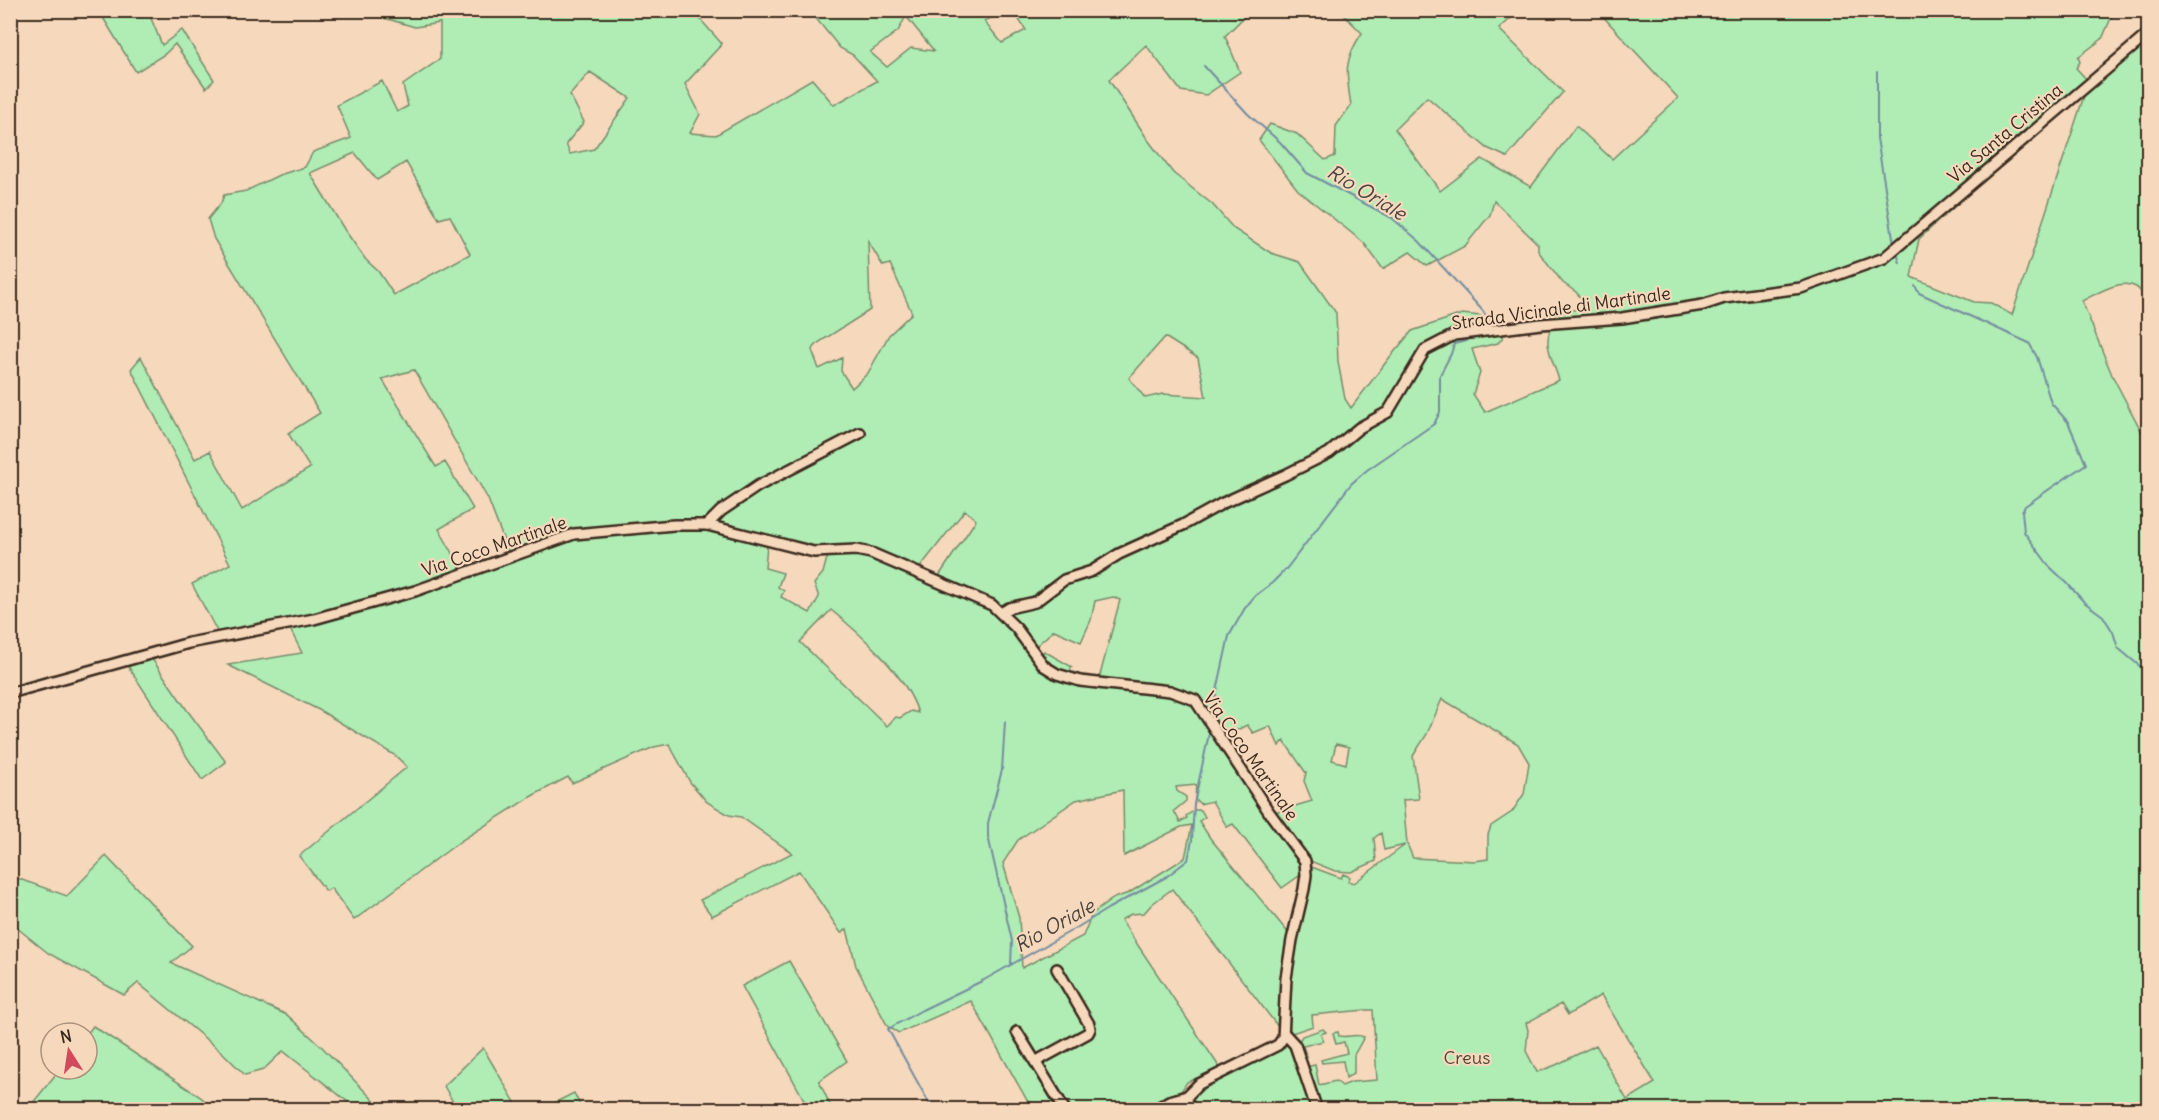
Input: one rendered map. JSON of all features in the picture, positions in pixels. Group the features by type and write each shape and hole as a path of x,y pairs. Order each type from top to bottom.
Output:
{"street":[{"name":"Via Santa Cristina","path":"1884,258 2148,34"},
{"name":"Strada Vicinale di Martinale","path":"1001,614 1009,608 1035,602 1064,580 1092,571 1119,554 1329,453 1359,428 1388,412 1425,350 1454,335 1541,324 1622,318 1703,305 1724,298 1801,288 1884,258"},
{"path":"707,525 721,511 758,486 860,433"},
{"name":"Via Coco Martinale","path":"10,693 189,643 314,619 415,591 574,534 674,525 707,525 813,552 855,550 871,553 992,605 1016,628 1044,666 1057,674 1080,681 1170,691 1195,699 1269,812 1305,861 1304,889 1286,978 1284,1034"},
{"path":"1035,1062 1088,1033 1090,1029 1057,969"},
{"path":"1017,1032 1065,1110"},
{"path":"1155,1110 1169,1101 1187,1096 1199,1084 1278,1045 1284,1038 1284,1034"},
{"path":"1284,1034 1295,1045 1317,1110"},
{"path":"1187,1096 1188,1110"}],"green space":[{"name":"Creus","path":"2054,10 2059,17 2083,11 2114,11 2102,39 2078,57 2080,62 2076,68 2088,81 1948,201 1953,208 1919,239 1911,277 1974,302 1991,303 2012,315 2086,90 2148,37 2148,302 2136,287 2123,284 2108,288 2082,301 2112,375 2148,444 2148,1109 1319,1109 1306,1067 1315,1065 1319,1085 1336,1081 1342,1086 1352,1082 1377,1080 1373,1010 1312,1015 1313,1026 1292,1033 1287,1029 1287,980 1309,866 1341,878 1343,874 1350,877 1348,881 1354,883 1405,845 1384,850 1381,833 1374,838 1376,861 1351,872 1335,871 1310,861 1275,812 1312,801 1304,781 1306,773 1284,741 1279,746 1270,726 1253,733 1247,725 1227,735 1218,729 1199,701 1186,692 1163,686 1099,679 1120,600 1113,597 1095,601 1091,620 1081,642 1054,630 1036,646 996,603 937,579 976,520 965,510 918,570 903,561 871,549 825,550 735,530 618,527 509,554 488,499 414,370 382,379 436,467 445,462 473,509 439,529 462,570 372,599 219,635 192,584 230,564 131,369 141,357 195,459 210,451 242,510 310,468 288,433 320,413 214,239 208,219 221,203 224,195 246,191 279,175 305,167 313,152 351,138 337,105 382,81 397,112 408,106 403,85 440,59 440,23 415,27 381,17 378,11 706,11 700,19 722,44 685,84 700,114 690,133 716,135 812,79 834,105 877,81 853,55 840,48 810,11 990,11 994,17 984,21 1002,43 1026,30 1013,11 1246,11 1247,14 1225,36 1240,72 1206,95 1181,91 1146,45 1109,80 1148,140 1173,173 1212,204 1234,229 1271,253 1300,262 1336,313 1338,362 1345,399 1351,408 1412,331 1462,314 1481,316 1503,337 1498,343 1472,349 1480,373 1473,394 1485,412 1559,380 1548,347 1549,332 1557,313 1585,308 1587,305 1576,292 1563,283 1538,251 1538,244 1494,201 1490,215 1465,246 1427,266 1410,252 1383,269 1364,243 1298,190 1259,140 1270,124 1297,134 1325,160 1335,156 1336,126 1351,105 1347,76 1349,60 1362,33 1340,11 1519,11 1499,29 1563,92 1507,157 1487,148 1427,97 1395,129 1440,191 1482,159 1531,187 1576,126 1612,159 1678,98 1598,11","holes":["906,16 934,51 911,48 887,67 870,52 898,31","590,72 630,98 594,149 570,154 566,144 584,122 570,95","355,153 377,180 406,162 439,219 450,216 470,254 394,295 344,229 310,173","868,241 883,266 890,264 912,313 889,335 868,373 852,388 841,371 842,358 819,369 812,350 818,343 870,310","1165,337 1198,358 1206,397 1163,394 1145,398 1129,378","1442,699 1518,744 1529,763 1524,794 1512,812 1491,826 1488,835 1488,859 1475,861 1413,858 1407,844 1403,800 1419,799 1413,756 1427,734","1336,744 1349,747 1346,764 1332,760","1601,995 1655,1083 1627,1100 1596,1045 1537,1072 1526,1051 1528,1030 1526,1023 1561,1004 1568,1015"]},
{"path":"99,11 148,11 162,45 182,30 214,80 206,88 175,44 165,54 136,72"},
{"path":"676,529 706,529 767,545 765,568 783,573 778,587 784,591 781,597 810,613 819,597 814,584 823,573 827,558 840,554 869,555 991,607 1055,676 1172,694 1190,701 1245,785 1295,852 1302,869 1299,876 1282,888 1233,824 1227,827 1212,801 1200,804 1195,799 1196,785 1176,787 1177,791 1186,797 1186,801 1174,811 1180,822 1195,810 1201,810 1205,817 1199,821 1210,838 1290,935 1279,1028 1172,889 1144,913 1131,914 1121,920 1220,1068 1187,1082 1180,1093 1150,1109 1068,1109 1016,1025 1011,1029 1062,1109 1032,1109 971,1001 899,1033 888,1027 856,966 847,929 841,933 799,871 712,916 700,900 792,853 741,817 729,815 707,802 690,782 669,744 654,747 572,783 568,777 532,796 462,840 354,920 331,888 326,891 299,856 407,767 396,756 321,711 228,665 302,653 290,629 393,602 574,537","holes":["831,610 869,643 894,670 918,713 911,711 900,718 896,717 887,726 800,642","1123,790 1124,856 1181,827 1192,825 1185,858 1129,893 1114,898 1092,914 1083,936 1022,968 1019,918 1003,863 1018,840 1076,800"]},
{"path":"1044,651 1072,667 1068,674 1058,670 1041,655"},
{"path":"150,656 226,762 202,780 126,663"},
{"path":"106,856 192,946 171,963 287,1015 322,1047 382,1109 357,1109 283,1051 263,1070 245,1075 224,1054 138,983 124,995 48,953 11,923 11,876 67,896"},
{"path":"789,961 847,1061 819,1081 832,1109 809,1109 742,986"},
{"path":"1323,1029 1326,1032 1321,1034 1323,1041 1303,1046 1307,1058 1299,1041 1302,1036"},
{"path":"99,1030 202,1098 213,1109 28,1109 50,1081 99,1081"},
{"path":"1338,1032 1339,1036 1364,1037 1354,1055 1354,1073 1346,1078 1343,1061 1322,1063 1321,1060 1347,1053 1344,1042 1336,1044 1333,1033"},
{"path":"1288,1044 1311,1109 1192,1109 1194,1092"},
{"path":"483,1048 519,1109 457,1109 444,1086"},
{"path":"574,1093 582,1109 542,1109"}],"waterway":[{"name":"Rio Oriale","path":"1204,66 1248,114 1280,142 1307,173 1392,218 1419,241 1483,311 1492,327"},
{"path":"1877,72 1877,138 1894,244"},
{"path":"1897,253 1900,263"},
{"path":"1915,286 1919,293 2029,343 2037,357 2051,403 2068,422 2086,464 2025,506 2022,511 2024,532 2050,567 2084,602 2103,616 2113,632 2118,648 2148,673"},
{"name":"Rio Oriale","path":"1273,582 1287,568 1351,484 1367,470 1434,424 1440,412 1440,375 1454,344 1466,341"},
{"name":"Rio Oriale","path":"1211,718 1229,636 1245,608 1255,596 1272,583"},
{"path":"1005,722 1002,770 988,823 988,836 1012,941 1011,964"},
{"name":"Rio Oriale","path":"933,1110 888,1029 984,980 1166,877 1188,860 1192,840 1194,804 1210,729"}]}
